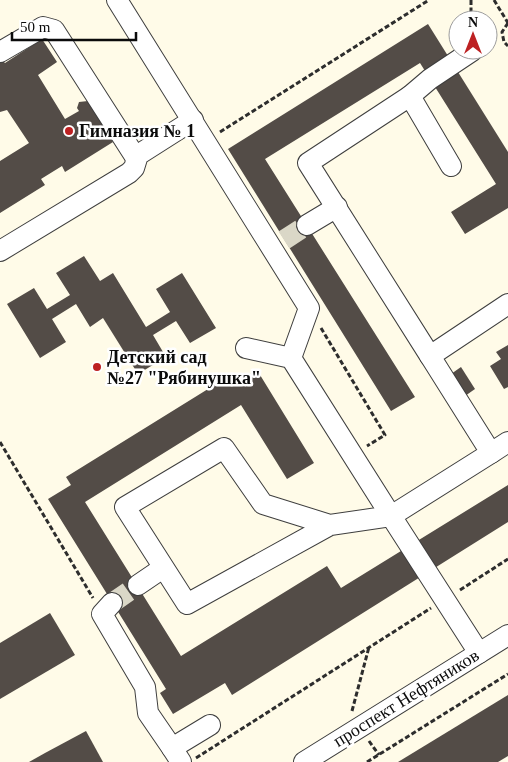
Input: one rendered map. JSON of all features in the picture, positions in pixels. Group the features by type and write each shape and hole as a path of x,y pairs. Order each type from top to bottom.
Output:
{"street":[{"path":"117,0 206,141 278,244 309,308 291,358"},
{"path":"0,52 43,27 54,30 136,158"},
{"path":"458,60 430,78 410,96 308,163 491,453"},
{"path":"410,96 451,166"},
{"path":"0,251 129,173 136,158 148,148 193,120"},
{"path":"307,225 336,207"},
{"path":"430,356 508,304"},
{"path":"246,348 291,358 479,653"},
{"path":"330,525 263,504 224,448 125,507 187,604 330,525 391,516 508,442"},
{"path":"138,585 163,568"},
{"path":"107,609 145,687 148,713 176,755 210,725"},
{"name":"проспект Нефтяников","path":"304,762 508,634"}],"path":[{"path":"206,141 429,0"},
{"path":"494,0 508,23 504,27 502,37 508,46"},
{"path":"309,308 385,435 364,448"},
{"path":"0,442 107,609"},
{"path":"189,762 508,559"},
{"path":"369,646 351,715 379,755"},
{"path":"367,762 508,674"}],"building":[{"path":"428,24 448,56 448,60 450,60 508,152 508,208 465,234 451,212 496,184 420,63 265,159 415,397 391,411 228,149"},
{"path":"42,39 57,62 38,75 65,119 79,111 77,108 79,102 88,101 113,142 65,172 62,166 41,179 45,185 0,213 0,161 29,143 7,110 0,112 0,63 3,61 5,63"},
{"path":"84,256 100,281 113,273 146,327 170,312 156,289 182,273 216,328 190,343 176,321 153,335 166,357 138,374 103,318 90,327 76,304 52,319 66,342 40,358 7,304 34,288 47,309 70,295 56,273"},
{"path":"508,345 508,387 504,389 490,366 501,359 496,352"},
{"path":"461,367 475,389 465,396 451,374"},
{"path":"257,370 314,463 287,479 241,405 85,502 181,656 327,566 341,588 508,485 508,522 232,695 225,683 173,714 160,693 166,689 48,499 71,485 66,477 229,376 234,384"},
{"path":"50,613 75,655 0,699 0,643"},
{"path":"508,695 508,756 498,762 398,762"},
{"path":"86,731 103,762 29,762 45,753"}],"tunnel":[{"path":"284,240 307,225"},
{"path":"112,603 138,585"}],"place":[{"name":"Гимназия № 1","path":"69,131"},
{"name":"Детский сад №27 \"Рябинушка\"","path":"97,367"}]}
